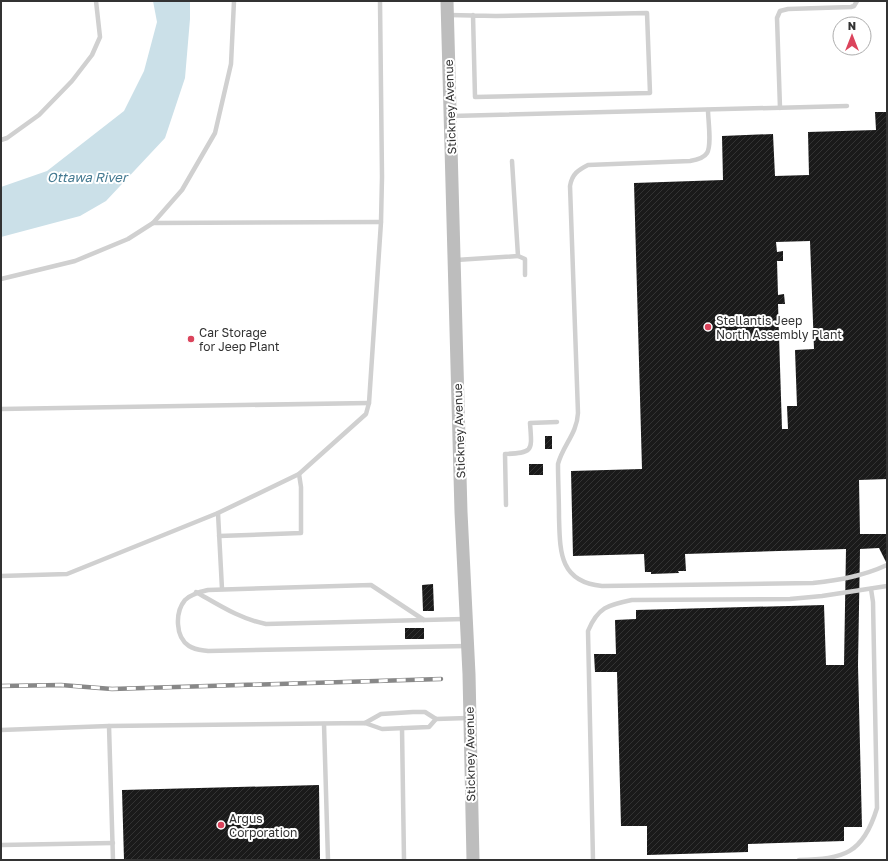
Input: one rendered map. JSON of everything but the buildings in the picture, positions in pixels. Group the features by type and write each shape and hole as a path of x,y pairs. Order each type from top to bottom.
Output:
{"street":[{"name":"Stickney Avenue","path":"447,1 461,504 470,718 473,860"}],"lane":[{"path":"1,140 7,138 39,115 72,81 92,55 100,37 96,1"},
{"path":"1,279 75,261 128,239 152,223 182,190 215,134 231,64 234,1"},
{"path":"1,576 67,574 218,514 299,474 366,414 381,222 382,177 380,1"},
{"path":"780,108 777,18 780,11 788,9 851,7 854,6 857,1"},
{"path":"447,15 473,15 496,16 647,13 650,93 475,97 473,15"},
{"path":"450,116 847,106"},
{"path":"708,110 709,146 707,154 699,159 690,161 588,165 579,169 572,176 570,186 578,413 576,428 558,464 560,539 561,552 565,564 571,574 580,581 589,585 602,586 813,583 841,580 887,565"},
{"path":"512,161 518,256"},
{"path":"152,223 381,222"},
{"path":"454,260 518,256 525,259 525,275"},
{"path":"1,408 368,403"},
{"path":"506,505 505,454 523,454 531,448 532,442 530,423 557,422"},
{"path":"219,536 301,533 301,486 299,474"},
{"path":"218,514 222,589"},
{"path":"424,620 371,585 222,589 196,592 186,600 179,611 178,623 183,640 189,646 198,650 232,651 467,646"},
{"path":"593,860 588,631 592,620 600,610 616,603 632,600 790,599 822,596 887,586"},
{"path":"799,860 826,859 847,853 855,848 864,839 874,820 877,808 873,602 871,589"},
{"path":"196,592 237,616 266,624 466,619"},
{"path":"365,723 381,714 413,712 425,712 436,719 470,718"},
{"path":"1,730 109,726 365,723 382,729 429,727 436,719"},
{"path":"324,724 328,860"},
{"path":"109,726 113,860"},
{"path":"402,728 404,860"},
{"path":"1,845 113,843"}],"water":[{"name":"Ottawa River","path":"153,1 190,1 185,78 165,138 106,201 80,216 1,237 1,187 47,171 124,111 144,71 157,22"}],"railway":[{"path":"1,686 61,685 112,689 441,679"}],"place":[{"name":"Stellantis Jeep North Assembly Plant","path":"708,327"},
{"name":"Car Storage for Jeep Plant","path":"191,339"},
{"name":"Argus Corporation","path":"221,825"}]}
